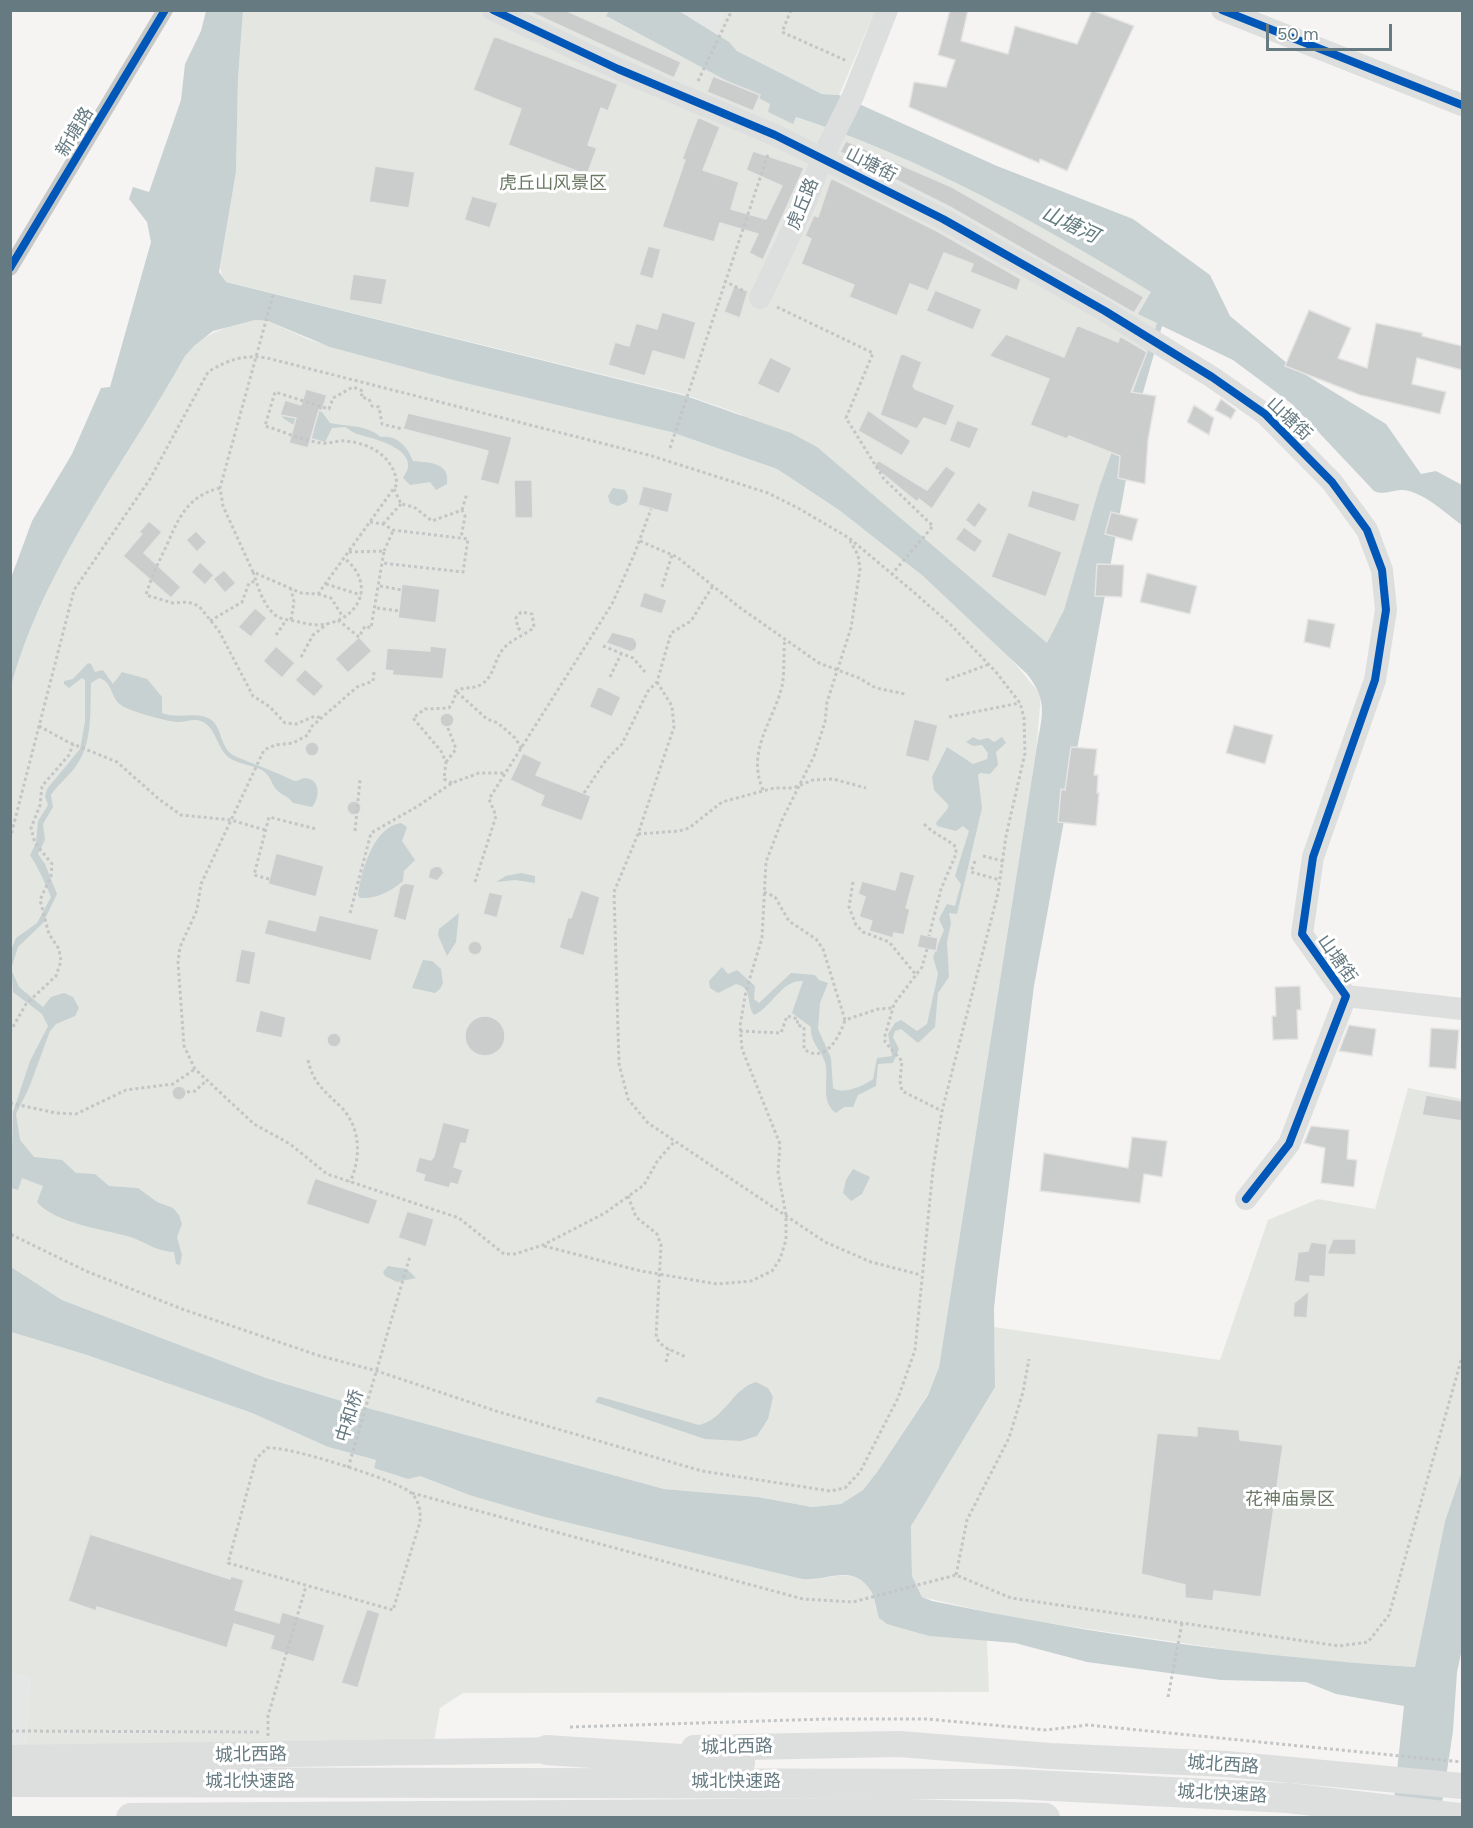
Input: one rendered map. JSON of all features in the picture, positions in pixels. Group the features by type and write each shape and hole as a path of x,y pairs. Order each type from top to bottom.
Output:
{"highway":[{"path":"547,1750 715,1762 911,1770 1015,1784"},
{"name":"城北快速路","path":"10,1782 1015,1784 1276,1797 1386,1780 1458,1817"},
{"name":"城北快速路","path":"131,1818 874,1813 1045,1818"}],"main road":[{"name":"城北西路","path":"10,1758 899,1744 1050,1756 1227,1764 1386,1780 1460,1774"}],"street":[{"name":"新塘路","path":"10,268 165,10"},
{"name":"山塘街","path":"493,10 618,69 775,135 822,158 943,219 1105,311 1212,377 1273,422 1332,482 1367,530 1382,570 1386,610 1375,680 1313,857 1302,934 1346,996 1289,1144 1246,1199"},
{"name":"虎丘路","path":"760,298 807,199 822,158 853,96 887,10"},
{"path":"1222,10 1462,105"},
{"path":"1346,996 1462,1009"}],"path":[{"path":"689,99 732,10"},
{"path":"790,10 782,32 864,69"},
{"path":"670,448 687,391 775,135"},
{"path":"273,295 220,488 226,513 267,607 276,616 318,625 338,620 354,609 361,596 360,576 344,558"},
{"path":"760,298 873,353 846,418 884,479 933,526 892,574"},
{"path":"10,839 74,590 150,479 208,372 224,362 256,356 652,456 739,483 798,508 849,538 950,624 990,664 1020,703 1026,735 1025,753 1000,880 942,1111 921,1275 919,1323 915,1350 905,1380 854,1480 838,1490 702,1471 498,1412 377,1371 317,1355 182,1309 86,1271 10,1234"},
{"path":"318,594 397,484 394,467 386,457 371,447 344,441 324,444 265,426 275,392 329,409 333,398 352,387 363,391 362,397 369,399 372,406 379,406 382,424 403,429"},
{"path":"220,488 198,497 179,516 153,571 146,595 173,603 195,604 219,631 237,668 259,701 270,707 285,723 296,724 315,716 321,718"},
{"path":"394,489 401,504"},
{"path":"461,538 465,516 462,510 467,493"},
{"path":"401,504 414,507 432,521 462,510"},
{"path":"383,524 401,504"},
{"path":"475,882 496,816 489,799 612,604 651,508"},
{"path":"370,522 383,524 393,530 468,539 463,572 382,563"},
{"path":"338,620 359,637 365,626 372,628 377,608 384,551 393,530"},
{"path":"543,1245 660,1275 717,1284 751,1281 764,1275 780,1259 786,1240 786,1215 778,1172 780,1144 742,1049 740,1031 746,991 762,938 763,875 772,842 814,756 825,722 827,702 851,628 854,598 859,582 858,555 849,538"},
{"path":"639,541 672,555 714,584 739,607 819,663 859,678 876,688 904,694"},
{"path":"348,552 384,551"},
{"path":"662,586 672,555"},
{"path":"253,572 291,589 331,598 343,617"},
{"path":"210,621 242,602 249,584 256,580"},
{"path":"326,584 361,596"},
{"path":"584,793 606,760 622,744 648,691 657,682 671,633 691,621 714,584"},
{"path":"379,586 402,590"},
{"path":"276,635 289,620 294,602 291,589"},
{"path":"377,608 399,611"},
{"path":"452,783 444,779 446,762 441,750 413,718 425,709 448,708 454,700 456,691 460,688 475,688 489,679 503,649 523,632 529,632 534,627 535,620 532,614 527,612 521,612 516,618 518,628 523,632"},
{"path":"301,657 314,635 328,623"},
{"path":"763,791 756,776 758,759 766,723 782,685 785,639"},
{"path":"603,646 633,658 645,672"},
{"path":"610,677 621,654"},
{"path":"946,680 990,664"},
{"path":"374,672 373,681 357,687 340,705 311,727 308,735 293,743 269,747 257,763 205,874 197,910 183,939 179,956 182,1034 187,1055 195,1069 254,1124 290,1144 327,1174 459,1218 504,1254 515,1254 543,1245 582,1227 649,1180 658,1160 674,1143"},
{"path":"657,682 672,706 674,727 638,834 614,892 619,1064 628,1099 648,1123 674,1143 825,1242 851,1254 921,1275"},
{"path":"456,691 487,718 498,723 515,738 522,749"},
{"path":"950,717 1020,703"},
{"path":"39,725 73,744 125,767 160,800 181,815 231,820 265,830"},
{"path":"446,762 456,749 448,728"},
{"path":"10,1032 32,996 53,980 61,962 59,949 49,934 40,900 43,888 50,878 52,864 43,850 35,843 31,828 40,805 42,786 69,755 73,744"},
{"path":"350,913 370,833 418,806 452,783 479,773 506,773"},
{"path":"638,834 680,831 689,828 722,802 763,791 793,788 802,783 833,779 866,789"},
{"path":"355,831 360,780"},
{"path":"269,879 254,875 269,817 315,829"},
{"path":"924,824 938,837 951,842 956,847 956,854 941,889 929,936"},
{"path":"983,856 1003,861"},
{"path":"975,861 971,872 1000,880"},
{"path":"853,882 849,907 856,925 863,932 889,942 917,976"},
{"path":"740,1031 781,1033 787,1016 798,1019 797,1025 804,1027 804,1049 816,1053 829,1049 839,1038 845,1020 823,950 816,939 789,921 775,897 764,892"},
{"path":"927,949 917,976 893,1008 885,1036 889,1046 902,1061 900,1081 902,1091 942,1111"},
{"path":"845,1020 885,1008 893,1008"},
{"path":"308,1060 315,1083 342,1109 351,1124 359,1149 356,1171 350,1182"},
{"path":"12,1103 66,1115 82,1113 126,1090 173,1084 195,1069"},
{"path":"187,1092 195,1091 207,1080"},
{"path":"628,1196 640,1222 660,1238 660,1275 655,1332 659,1343 686,1357"},
{"path":"666,1362 669,1349"},
{"path":"412,1493 420,1508 420,1522 393,1610 228,1563 256,1459 267,1448 273,1447 348,1466 412,1493 803,1599 853,1602 956,1575 1011,1599 1340,1646 1368,1642 1389,1615 1462,1357"},
{"path":"956,1575 967,1520 1009,1438 1023,1392 1029,1359"},
{"path":"268,1755 268,1716 306,1585"},
{"path":"1168,1697 1182,1623"},
{"path":"1386,1780 1460,1774"}],"shaded area":[{"path":"679,11 724,11 716,34"},
{"path":"11,1673 30,1678 25,1747 11,1747"}],"green space":[{"name":"虎丘山风景区","path":"243,11 609,11 607,17 771,104 768,112 792,123 795,117 842,133 934,172 1023,217 1152,292 1157,323 1099,488 1064,610 1047,644 894,515 740,414 686,395 223,281 220,267 236,172 238,79"},
{"path":"724,11 875,11 839,95 822,94 737,51 716,34"},
{"path":"255,320 268,321 310,340 395,364 671,432 777,469 839,510 923,576 1008,655 1041,695 1036,752 939,1367 928,1394 877,1472 863,1490 841,1504 812,1507 758,1497 664,1489 335,1399 266,1378 62,1300 11,1267 11,687 25,643 64,558 185,356 208,336 225,328"},
{"name":"花神庙景区","path":"1408,1088 1462,1099 1462,1471 1445,1521 1416,1667 1284,1658 1013,1618 922,1597 912,1576 911,1526 995,1365 994,1327 1220,1360 1268,1220 1318,1199 1375,1209"},
{"path":"11,1332 87,1355 252,1413 328,1447 376,1460 374,1468 420,1476 469,1495 802,1579 841,1576 859,1578 872,1593 882,1620 929,1636 987,1640 989,1692 463,1693 440,1708 433,1747 25,1747 30,1678 11,1673"}],"water":[{"name":"山塘河","path":"206,11 243,11 238,79 236,172 219,272 226,282 686,396 791,433 817,447 1047,643 1064,610 1099,488 1157,323 1138,314 1151,292 1066,241 934,172 843,133 796,117 793,124 768,112 770,104 606,16 609,11 679,11 729,42 737,51 822,94 839,95 997,166 1133,219 1210,275 1230,316 1288,364 1386,424 1421,474 1436,471 1462,485 1462,525 1419,495 1403,490 1381,493 1374,491 1292,404 1233,360 1162,326 1132,431 1127,474 1034,986 994,1308 995,1387 911,1526 912,1576 922,1597 932,1601 1052,1624 1173,1643 1354,1663 1415,1667 1445,1521 1462,1471 1462,1649 1457,1672 1453,1731 1440,1817 1392,1817 1404,1706 1336,1694 1306,1682 1221,1680 1087,1662 1015,1643 929,1636 887,1624 879,1618 871,1591 864,1582 856,1577 839,1575 802,1579 545,1517 469,1495 420,1476 408,1479 374,1468 376,1460 328,1447 252,1413 87,1355 11,1332 11,1267 62,1300 266,1378 335,1399 664,1489 758,1497 812,1507 841,1504 863,1490 877,1472 928,1395 939,1367 1041,720 1039,694 1027,674 923,576 839,510 777,469 671,432 457,381 330,347 268,321 255,320 213,331 185,356 64,558 25,643 11,687 11,578 32,521 72,454 101,388 110,387 151,242 147,222 129,199 133,187 149,192 181,100 185,64 201,31"},
{"path":"301,406 322,412 330,423 363,428 381,437 397,440 408,451 413,461 442,467 447,476 447,484 436,490 430,482 410,485 403,478 408,466 402,452 345,427 332,428 325,442 312,438 314,431 292,424 283,418 282,415"},
{"path":"613,488 625,490 628,496 627,502 618,506 610,503 608,496"},
{"path":"88,663 95,672 103,670 113,684 122,672 147,679 162,697 162,713 208,718 217,726 231,754 294,781 305,778 310,779 316,785 318,794 312,807 293,803 276,790 268,775 262,770 228,757 206,724 195,720 178,722 166,720 125,707 117,702 107,683 99,678 91,683 90,726 85,747 76,766 51,795 53,807 43,824 45,840 38,854 45,864 57,894 43,923 18,947 11,968 10,953 16,938 37,923 51,897 30,855 36,843 38,821 48,805 45,796 47,789 80,749 85,722 85,680 82,678 69,688 64,681 73,679"},
{"path":"973,737 979,740 988,738 994,742 1002,737 1006,743 996,752 998,765 990,774 980,773 978,775 982,808 957,914 949,913 951,923 947,942 949,977 938,993 935,1027 918,1043 901,1029 895,1031 893,1037 899,1049 893,1063 878,1064 876,1086 858,1095 853,1107 844,1107 836,1113 826,1096 825,1062 812,1037 811,1027 792,1013 803,981 789,984 754,1015 747,992 742,986 736,984 718,993 710,988 709,981 722,967 728,974 737,970 755,986 754,999 759,1003 791,973 815,975 819,980 828,983 820,1003 818,1029 831,1058 833,1088 848,1090 873,1079 877,1058 892,1056 888,1034 895,1023 901,1020 917,1031 927,1024 938,974 933,957 944,930 939,919 947,904 955,906 961,884 955,876 969,831 963,826 956,831 937,826 936,823 948,806 934,790 932,777 947,747 973,764 987,759 988,753 982,745 973,746 966,742"},
{"path":"401,823 407,827 402,841 415,860 404,871 403,881 394,888 378,896 360,898 358,895 366,863 376,841 391,826"},
{"path":"521,873 535,876 535,883 515,880 496,882 506,876"},
{"path":"459,913 456,942 447,956 438,935 439,929"},
{"path":"423,960 432,961 441,969 443,983 435,993 412,988"},
{"path":"11,970 19,987 43,1007 51,997 64,993 73,997 79,1008 75,1016 56,1024 50,1031 29,1088 16,1114 20,1140 34,1157 62,1160 76,1173 95,1174 109,1186 138,1188 157,1202 173,1208 182,1224 177,1237 182,1255 180,1265 176,1264 174,1252 161,1250 133,1238 79,1224 55,1215 37,1202 43,1186 22,1178 18,1190 11,1188 13,1112 30,1061 48,1026 42,1014 13,992"},
{"path":"853,1169 870,1177 862,1194 851,1201 843,1193 846,1180"},
{"path":"388,1266 407,1269 416,1278 397,1282 385,1276 383,1272"},
{"path":"756,1382 768,1388 773,1397 768,1419 757,1436 741,1441 705,1439 595,1402 598,1397 601,1397 699,1425 716,1417 741,1391"}],"building":[{"path":"526,10 565,10 681,62 674,78"},
{"path":"950,10 968,10 961,41 1008,54 1015,26 1077,44 1092,10 1134,26 1067,171 1040,159 1039,163 909,107 914,82 946,87 955,60 938,55"},
{"path":"494,36 618,84 608,111 601,108 588,145 597,148 587,175 508,145 521,109 473,90"},
{"path":"713,76 760,95 753,111 707,92"},
{"path":"698,117 720,127 703,170 739,182 731,209 766,219 782,186 746,170 753,151 804,168 763,260 749,253 758,234 720,223 714,242 662,227 685,160 682,159"},
{"path":"846,141 952,187 1144,297 1134,313 950,207 840,152"},
{"path":"375,166 415,172 409,208 369,202"},
{"path":"831,178 937,231 1021,279 1017,291 970,272 973,264 944,253 928,291 910,284 897,316 849,297 854,285 801,264 811,239 805,236 814,215 818,217"},
{"path":"472,196 498,203 490,228 464,220"},
{"path":"648,246 661,249 653,279 639,275"},
{"path":"353,274 387,279 382,305 349,300"},
{"path":"734,286 748,291 740,318 724,312"},
{"path":"935,290 982,309 973,330 926,311"},
{"path":"1309,310 1351,328 1338,358 1367,368 1376,323 1422,333 1422,336 1462,346 1462,370 1417,358 1412,384 1446,392 1440,414 1360,395 1285,366"},
{"path":"662,312 696,322 685,360 653,351 645,376 608,365 615,342 629,346 636,323 657,329"},
{"path":"1077,325 1118,342 1120,336 1147,352 1131,392 1156,396 1148,440 1145,484 1118,478 1120,456 1069,436 1067,439 1030,425 1049,379 989,356 1006,334 1064,357"},
{"path":"901,353 922,362 913,386 915,389 955,405 946,426 924,418 917,429 880,415"},
{"path":"770,357 792,368 779,394 757,384"},
{"path":"306,389 327,395 322,411 319,410 308,448 289,443 296,418 280,415 285,400 301,405"},
{"path":"1221,399 1236,410 1231,419 1215,410"},
{"path":"1194,405 1214,418 1209,435 1187,422"},
{"path":"868,410 911,441 902,456 858,431"},
{"path":"408,413 512,437 499,485 480,480 488,451 403,429"},
{"path":"957,420 979,428 970,449 949,441"},
{"path":"878,460 927,490 946,466 956,473 932,509 919,499 917,502 874,467"},
{"path":"514,480 532,480 533,518 515,518"},
{"path":"643,486 673,493 668,513 638,505"},
{"path":"1032,490 1080,504 1075,522 1027,507"},
{"path":"978,502 988,509 975,528 965,520"},
{"path":"1111,512 1138,519 1132,541 1105,534"},
{"path":"149,521 162,532 144,553 181,587 171,598 123,556 142,534 139,532"},
{"path":"964,527 983,541 975,553 955,539"},
{"path":"196,531 207,542 197,552 186,540"},
{"path":"1008,532 1062,552 1046,597 991,577"},
{"path":"200,562 214,575 205,585 191,572"},
{"path":"1097,564 1124,565 1122,597 1095,596"},
{"path":"224,570 236,583 225,593 213,579"},
{"path":"1147,573 1197,586 1190,614 1140,602"},
{"path":"402,584 440,589 436,623 398,618"},
{"path":"644,592 667,600 662,614 639,607"},
{"path":"255,608 267,618 251,637 238,627"},
{"path":"1308,619 1335,624 1330,648 1304,642"},
{"path":"612,632 634,638 637,643 636,649 631,652 606,643"},
{"path":"359,637 372,651 348,673 335,659"},
{"path":"276,646 295,663 282,678 263,661"},
{"path":"430,646 447,648 443,679 392,675 393,671 385,670 387,648 430,651"},
{"path":"305,669 324,686 314,697 295,680"},
{"path":"598,686 621,697 612,717 589,707"},
{"path":"444,713 450,713 454,720 450,727 444,727 440,723 440,717"},
{"path":"914,719 938,725 929,762 905,756"},
{"path":"1234,725 1273,735 1265,764 1226,753"},
{"path":"309,742 315,742 319,749 315,756 309,756 305,752 305,746"},
{"path":"1071,747 1097,749 1094,775 1098,775 1097,793 1099,793 1096,826 1058,822 1061,789 1065,790"},
{"path":"523,753 542,762 536,775 591,796 582,821 540,806 544,796 510,780"},
{"path":"351,801 357,801 361,808 357,815 351,815 347,811 347,805"},
{"path":"276,853 324,866 316,897 268,884"},
{"path":"435,866 441,867 444,873 437,881 428,878 430,869"},
{"path":"900,871 915,875 906,908 910,909 904,935 894,933 893,938 869,931 872,921 859,917 865,897 858,894 862,881 895,890"},
{"path":"405,883 415,885 406,921 393,917 400,886"},
{"path":"581,890 600,897 584,956 559,948 568,917 571,918"},
{"path":"489,892 503,895 497,918 483,914"},
{"path":"319,915 379,929 371,961 264,934 268,919 315,931"},
{"path":"920,934 938,938 936,951 917,947"},
{"path":"472,941 478,941 482,948 478,955 472,955 468,951 468,945"},
{"path":"241,949 256,952 250,985 235,982"},
{"path":"1300,986 1301,1010 1297,1010 1298,1039 1273,1040 1272,1016 1276,1016 1275,987"},
{"path":"260,1010 286,1017 282,1038 255,1032"},
{"path":"485,1016 499,1022 505,1036 499,1050 485,1056 471,1050 465,1036 471,1022"},
{"path":"1349,1025 1376,1029 1372,1056 1339,1051"},
{"path":"1431,1028 1459,1030 1456,1069 1429,1067"},
{"path":"331,1033 337,1033 341,1040 337,1047 331,1047 327,1043 327,1037"},
{"path":"176,1086 182,1086 186,1093 182,1100 176,1100 172,1096 172,1090"},
{"path":"1426,1095 1462,1101 1462,1121 1422,1115"},
{"path":"443,1122 470,1129 466,1144 461,1143 454,1167 463,1170 458,1185 451,1183 449,1188 423,1181 425,1175 415,1172 419,1157 431,1160 434,1156"},
{"path":"1311,1126 1349,1130 1347,1159 1357,1160 1354,1187 1321,1183 1325,1148 1304,1143"},
{"path":"1132,1137 1167,1141 1162,1177 1144,1174 1140,1203 1040,1191 1044,1153 1128,1168"},
{"path":"315,1178 378,1200 369,1225 306,1204"},
{"path":"407,1211 434,1219 426,1247 398,1238"},
{"path":"1333,1239 1356,1239 1356,1255 1327,1254"},
{"path":"1311,1242 1327,1244 1325,1277 1310,1276 1310,1283 1294,1281 1298,1252 1308,1251"},
{"path":"1309,1291 1307,1318 1293,1317 1294,1303"},
{"path":"1197,1426 1239,1430 1240,1440 1283,1445 1261,1597 1214,1591 1213,1601 1185,1598 1185,1585 1141,1574 1157,1433 1197,1436"},
{"path":"90,1534 230,1579 231,1576 244,1580 235,1610 279,1623 282,1612 325,1625 314,1662 270,1649 274,1636 234,1624 227,1648 97,1607 96,1611 68,1601"},
{"path":"367,1609 380,1613 358,1688 341,1683"}],"cycle path":[{"path":"10,268 165,10"},
{"path":"493,10 618,69 775,135 943,219 1105,311 1212,377 1265,414 1332,482 1367,530 1382,570 1386,610 1375,680 1313,857 1302,934 1346,996 1289,1144 1246,1199"},
{"path":"1222,10 1462,105"}]}
